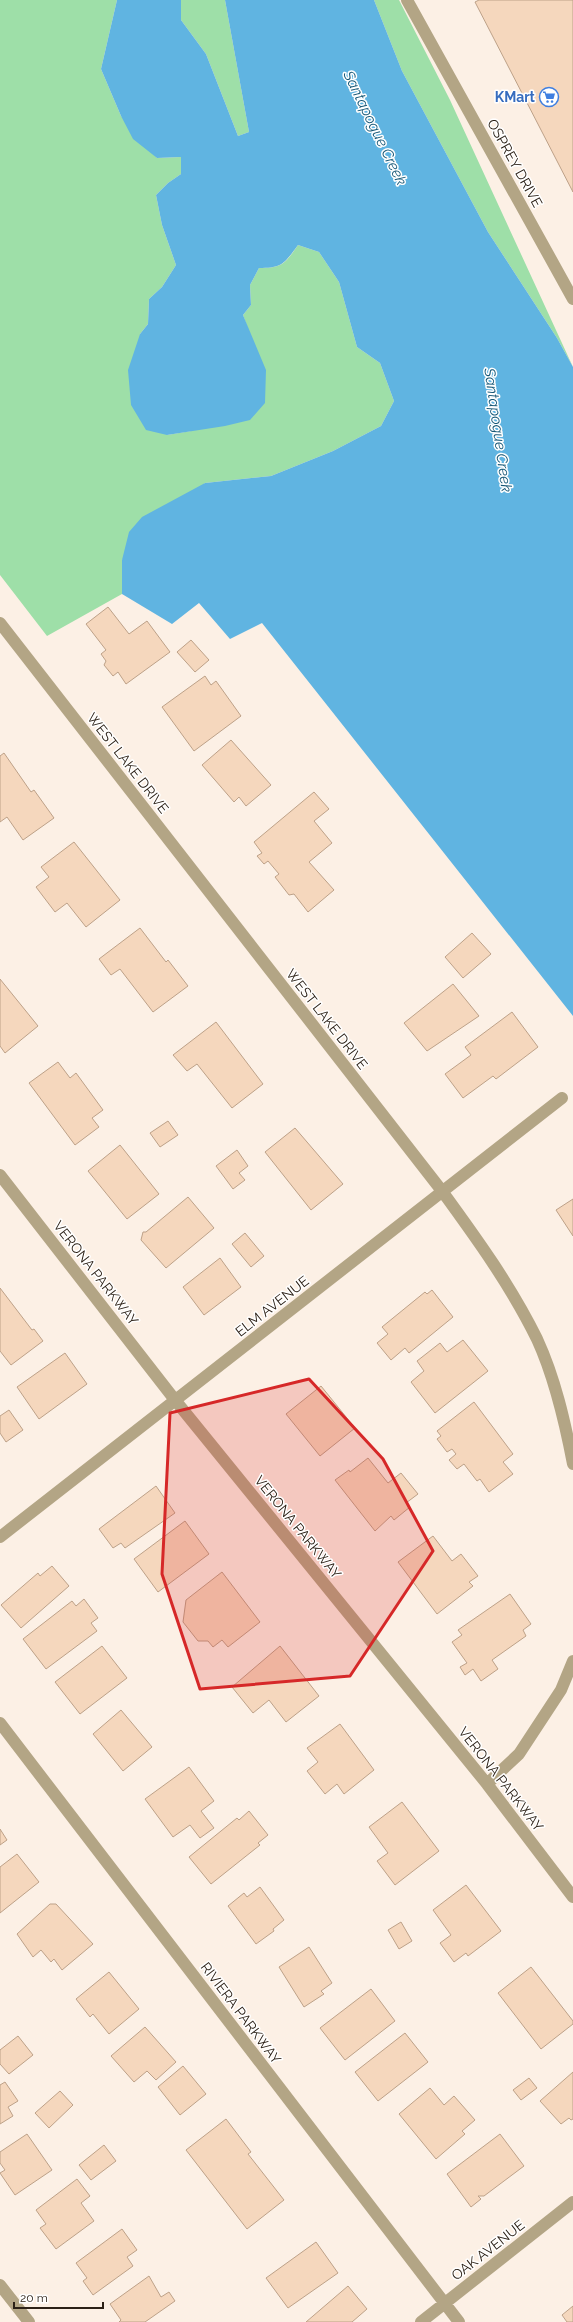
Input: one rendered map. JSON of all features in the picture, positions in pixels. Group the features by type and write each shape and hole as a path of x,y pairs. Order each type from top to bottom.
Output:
{"street":[{"name":"OSPREY DRIVE","path":"407,0 573,300"},
{"name":"WEST LAKE DRIVE","path":"0,623 442,1192 492,1259 538,1341 555,1386 573,1464"},
{"name":"ELM AVENUE","path":"0,1537 562,1098"},
{"name":"VERONA PARKWAY","path":"0,1174 175,1400 487,1784 573,1897"},
{"path":"487,1784 519,1754 561,1690 573,1661"},
{"name":"RIVIERA PARKWAY","path":"0,1723 459,2322"},
{"name":"OAK AVENUE","path":"421,2322 573,2202"},
{"path":"0,2285 29,2322"}],"highlighted area":[{"path":"309,1379 383,1459 433,1551 350,1676 200,1689 162,1574 170,1413"}],"green space":[{"path":"0,0 117,0 101,69 121,116 157,158 181,157 181,174 168,183 156,195 162,225 176,265 162,287 149,299 148,324 140,334 167,435 191,431 252,340 243,315 251,305 250,285 259,268 273,267 282,264 290,257 298,245 319,252 339,282 357,347 380,363 394,401 381,426 333,451 271,476 205,483 122,560 122,594 47,636 0,575"},
{"path":"181,0 225,0 249,132 238,136 206,54 181,20"},
{"path":"374,0 399,0 450,100 573,367 557,338 488,232 402,71"}],"water":[{"name":"Santapogue Creek","path":"117,0 181,0 181,20 206,54 238,136 249,132 225,0 374,0 402,71 488,232 557,338 573,367 573,1016 262,623 230,639 199,603 172,624 122,594 122,560 129,532 142,517 205,483 271,476 333,451 381,426 394,401 380,363 357,347 339,282 319,252 298,245 282,264 273,267 259,268 250,285 251,305 243,315 266,370 265,403 250,420 225,426 167,435 146,430 131,405 128,370 140,334 148,324 149,299 162,287 176,265 162,225 156,195 168,183 181,174 181,157 157,158 133,139 121,116 101,69"}],"building":[{"name":"KMart","path":"479,0 573,0 573,192 475,2"},
{"path":"108,607 129,634 147,621 170,652 126,684 118,672 113,676 104,665 106,661 101,654 106,650 86,624"},
{"path":"191,640 209,660 195,672 177,652"},
{"path":"205,676 211,685 216,681 241,716 194,751 162,707"},
{"path":"231,740 271,785 246,806 239,797 234,802 202,765"},
{"path":"4,753 31,792 34,790 54,818 23,840 7,817 0,822 0,756"},
{"path":"314,792 329,809 314,821 332,843 309,862 334,890 308,912 294,894 289,895 275,877 279,874 268,861 264,864 257,856 262,853 254,842"},
{"path":"74,842 120,900 86,927 67,903 55,912 36,887 49,877 41,867"},
{"path":"140,928 166,962 168,960 188,986 153,1012 120,969 111,975 99,959"},
{"path":"472,933 491,954 463,978 445,957"},
{"path":"0,979 38,1026 5,1053 0,1046"},
{"path":"453,984 479,1016 427,1051 404,1023"},
{"path":"512,1012 538,1047 496,1079 493,1076 463,1098 445,1074 471,1055 465,1047"},
{"path":"216,1022 263,1084 232,1108 197,1064 187,1071 173,1055"},
{"path":"58,1062 70,1078 76,1073 103,1110 92,1118 99,1127 75,1145 29,1083"},
{"path":"168,1121 178,1135 160,1147 150,1133"},
{"path":"295,1128 343,1184 311,1210 265,1152"},
{"path":"120,1145 159,1194 127,1219 88,1171"},
{"path":"237,1150 248,1166 239,1173 245,1180 233,1189 216,1166"},
{"path":"188,1197 214,1228 166,1268 141,1240 143,1232 146,1232"},
{"path":"573,1199 573,1236 556,1210"},
{"path":"245,1233 264,1256 251,1267 232,1244"},
{"path":"220,1258 241,1287 204,1315 183,1287"},
{"path":"0,1288 32,1330 34,1329 43,1341 11,1365 0,1351"},
{"path":"432,1290 453,1317 409,1353 405,1348 391,1360 377,1343 388,1334 382,1327 425,1292 427,1294"},
{"path":"463,1340 488,1371 435,1413 411,1382 424,1371 417,1361 440,1343 447,1352"},
{"path":"65,1353 87,1384 39,1419 17,1387"},
{"path":"321,1386 355,1428 320,1456 286,1414"},
{"path":"474,1402 513,1454 503,1462 513,1474 489,1492 480,1479 477,1481 464,1464 457,1469 449,1460 456,1454 452,1449 447,1452 437,1439 441,1436 437,1431"},
{"path":"9,1410 23,1430 6,1442 0,1433 0,1416"},
{"path":"368,1458 388,1483 401,1473 418,1494 406,1503 410,1507 394,1520 391,1516 375,1531 335,1480 349,1470 350,1472"},
{"path":"156,1486 175,1513 125,1548 121,1543 113,1548 99,1529"},
{"path":"185,1521 209,1554 158,1592 134,1559"},
{"path":"433,1536 452,1561 461,1554 478,1576 469,1582 473,1586 437,1614 398,1562"},
{"path":"52,1566 69,1586 21,1628 1,1605 38,1573 40,1576"},
{"path":"222,1572 260,1622 228,1647 222,1640 213,1647 208,1641 198,1641 183,1622 186,1600"},
{"path":"510,1594 531,1624 523,1630 526,1636 492,1660 498,1669 481,1681 473,1669 465,1675 460,1667 467,1663 452,1642 462,1635 458,1630"},
{"path":"84,1599 98,1618 91,1623 97,1631 46,1669 23,1639 72,1601 76,1606"},
{"path":"102,1646 127,1678 80,1714 55,1682"},
{"path":"280,1646 319,1696 286,1722 269,1700 253,1713 232,1687"},
{"path":"121,1710 152,1747 123,1771 93,1734"},
{"path":"340,1724 374,1770 344,1794 337,1784 325,1794 307,1771 318,1762 307,1748"},
{"path":"189,1767 214,1801 201,1811 214,1828 200,1838 190,1825 173,1837 145,1799"},
{"path":"402,1802 439,1851 395,1885 377,1861 388,1853 369,1827"},
{"path":"249,1811 268,1835 258,1843 260,1845 211,1884 189,1857 237,1818 239,1820"},
{"path":"0,1829 7,1840 0,1845"},
{"path":"17,1854 39,1882 0,1913 0,1867"},
{"path":"466,1885 501,1931 468,1956 466,1953 454,1962 440,1943 451,1935 433,1910"},
{"path":"260,1887 284,1920 273,1929 274,1931 256,1944 228,1906 244,1893 247,1897"},
{"path":"50,1904 56,1904 93,1944 62,1970 54,1959 51,1962 41,1950 33,1957 17,1934"},
{"path":"401,1922 412,1941 399,1949 388,1930"},
{"path":"309,1947 332,1983 321,1991 324,1994 304,2007 279,1967"},
{"path":"531,1967 573,2021 573,2024 541,2049 498,1993"},
{"path":"109,1972 139,2009 109,2034 93,2014 90,2017 76,1999"},
{"path":"371,1989 395,2021 345,2060 320,2028"},
{"path":"145,2027 176,2062 156,2080 147,2071 134,2082 111,2056"},
{"path":"405,2033 428,2062 378,2101 355,2072"},
{"path":"18,2036 33,2055 9,2074 0,2064 0,2050"},
{"path":"183,2066 206,2094 180,2115 158,2087"},
{"path":"573,2072 573,2119 571,2120 569,2118 561,2124 540,2101"},
{"path":"529,2078 537,2088 521,2100 513,2090"},
{"path":"5,2082 18,2101 8,2107 13,2116 0,2124 0,2085"},
{"path":"430,2088 444,2105 454,2096 475,2120 462,2131 465,2134 436,2159 399,2114"},
{"path":"60,2091 73,2105 49,2128 35,2113"},
{"path":"226,2119 251,2152 248,2154 284,2200 247,2229 186,2150"},
{"path":"27,2134 52,2170 15,2195 0,2173 5,2170 0,2163 0,2152"},
{"path":"500,2134 524,2166 484,2196 478,2196 481,2199 471,2207 447,2174"},
{"path":"104,2145 116,2161 91,2180 79,2165"},
{"path":"77,2179 90,2196 81,2203 94,2221 56,2249 40,2228 46,2224 36,2210"},
{"path":"122,2229 137,2250 127,2257 133,2266 93,2295 83,2281 87,2278 76,2263"},
{"path":"316,2242 338,2273 288,2308 266,2278"},
{"path":"149,2276 161,2297 169,2292 175,2301 145,2322 119,2322 121,2320 110,2304"},
{"path":"348,2286 367,2309 352,2322 306,2322"},
{"path":"573,2306 573,2322 567,2322 562,2315"}],"place":[{"name":"KMart","path":"549,97"}]}
